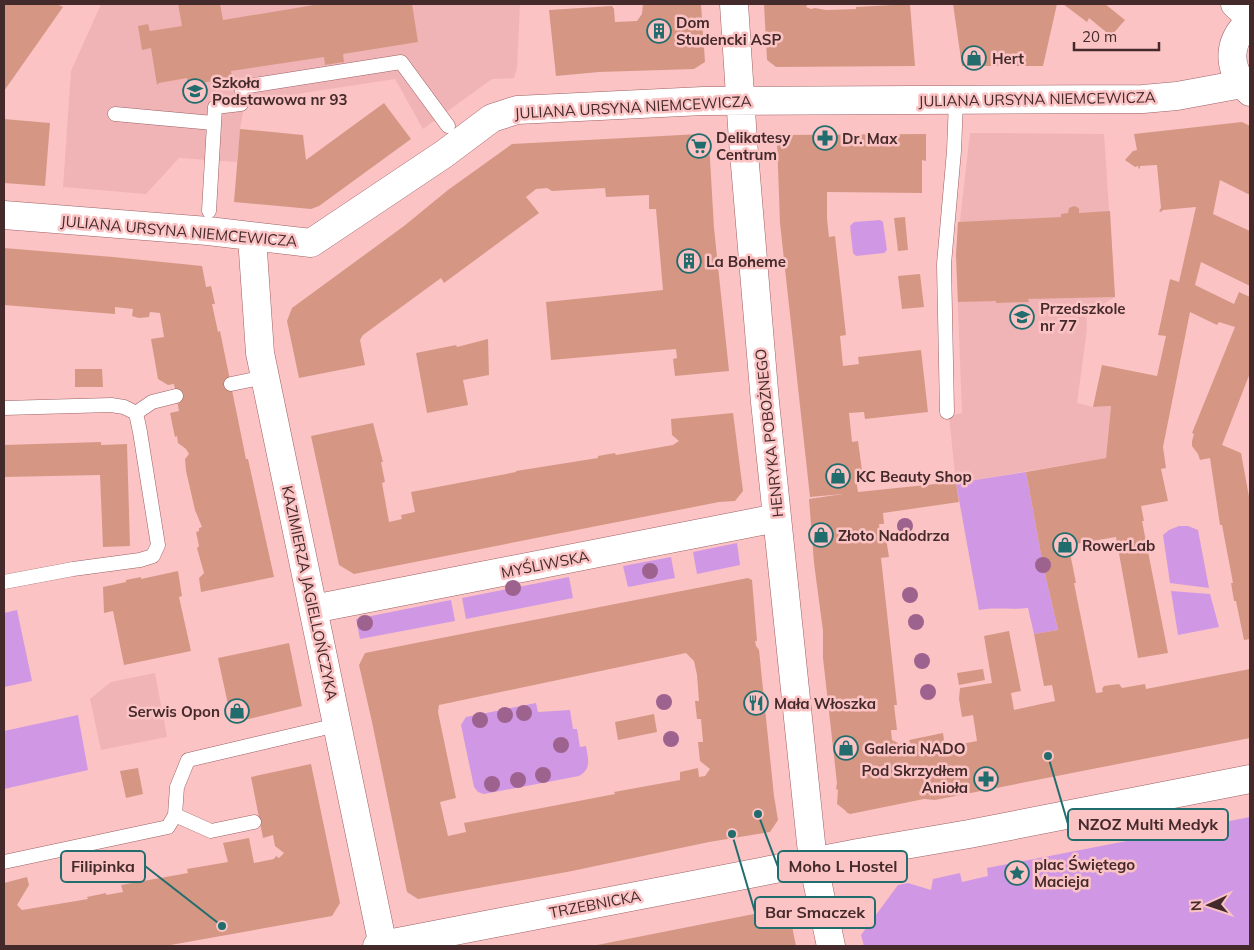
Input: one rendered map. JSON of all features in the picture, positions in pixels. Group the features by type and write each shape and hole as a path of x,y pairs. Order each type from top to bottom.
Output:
{"street":[{"name":"HENRYKA POBOŻNEGO","path":"734,4 761,369 813,862"},
{"path":"1235,4 1250,20 1241,30 1235,42 1232,57 1235,71 1246,88"},
{"name":"JULIANA URSYNA NIEMCEWICZA","path":"4,215 146,226 312,243 444,154 492,118 516,110 703,100 956,101 1143,99 1246,88"},
{"name":"KAZIMIERZA JAGIELLOŃCZYKA","path":"252,236 260,353 381,946"},
{"name":"MYŚLIWSKA","path":"313,609 777,518"},
{"path":"831,946 813,862 970,834 1250,779"},
{"name":"TRZEBNICKA","path":"381,946 813,862"}],"lane":[{"path":"209,211 215,107 241,104 242,87 401,62 448,126"},
{"path":"947,412 944,264 956,101"},
{"path":"115,114 213,123"},
{"path":"231,384 265,377"},
{"path":"136,413 152,402 176,396"},
{"path":"4,408 111,405 124,407 136,413"},
{"path":"4,582 73,569 140,560 153,556 158,545 136,413"},
{"path":"4,862 168,827 175,815 178,788 188,760 337,725"},
{"path":"175,815 211,831 254,822"}],"shaded area":[{"name":"Szkoła Podstawowa nr 93","path":"101,4 520,4 517,68 514,78 492,79 423,129 395,79 245,102 237,162 179,158 146,194 63,187 71,71"},
{"name":"Przedszkole nr 77","path":"970,133 1104,134 1115,297 1102,305 1086,306 1087,329 1077,403 1093,407 1111,406 1106,458 956,483 949,416 962,413 956,255"},
{"path":"880,220 883,222 887,250 884,253 856,256 853,253 850,226 854,222"},
{"path":"1026,472 1043,565 1058,630 1034,634 1028,608 979,610 956,483"},
{"path":"1179,526 1188,526 1198,530 1209,588 1170,583 1163,535"},
{"path":"737,543 740,565 697,574 693,552"},
{"path":"671,557 675,578 628,587 623,566"},
{"path":"569,577 573,598 466,619 462,598"},
{"path":"1171,591 1210,594 1219,627 1178,635"},
{"path":"451,600 455,621 360,639 356,619"},
{"path":"17,610 32,681 4,687 4,613"},
{"path":"155,673 167,737 101,750 90,699 111,682"},
{"path":"536,703 538,712 570,710 573,729 577,729 580,747 586,746 588,763 586,770 579,776 484,794 478,792 474,787 461,725 466,717"},
{"path":"78,715 88,770 4,789 4,731"},
{"path":"1250,817 1250,946 864,946 861,935 898,885 908,883 931,890 933,879 960,873 962,882 988,876 987,868"}],"building":[{"path":"4,4 57,4 63,7 4,91"},
{"path":"178,4 220,4 223,20 320,4 412,4 418,42 343,54 344,62 325,65 324,57 231,71 232,78 188,85 187,78 157,85 151,48 142,50 138,26 148,24 150,31 182,26"},
{"path":"643,4 701,4 705,62 694,69 599,72 556,76 549,10 612,6 615,22 637,21 642,14"},
{"path":"764,4 808,4 806,7 811,9 826,10 910,4 915,66 776,67 767,60"},
{"path":"953,4 1057,4 1043,66 962,66"},
{"path":"1063,4 1105,4 1125,20 1111,36 1089,18 1087,22"},
{"path":"384,103 411,139 319,206 311,209 234,202 240,129 303,135 306,160"},
{"path":"4,119 50,123 45,186 4,183"},
{"path":"1242,122 1250,126 1250,195 1220,180 1213,214 1250,231 1250,286 1201,262 1195,285 1234,304 1239,292 1250,297 1250,373 1222,445 1241,453 1250,502 1250,639 1244,640 1236,601 1234,601 1231,583 1233,583 1222,525 1220,525 1210,458 1200,460 1192,446 1194,434 1192,433 1235,327 1219,322 1217,325 1190,312 1163,447 1166,468 1161,469 1168,501 1141,506 1144,521 1142,521 1168,653 1138,658 1116,537 1075,544 1070,553 1076,583 1074,583 1096,693 1103,692 1104,686 1119,684 1122,688 1145,684 1146,689 1250,669 1250,738 935,800 924,799 850,814 846,812 837,804 838,790 836,789 837,783 823,658 823,631 814,563 809,499 843,494 810,497 780,223 777,141 783,135 926,134 926,161 922,160 922,193 827,192 827,219 829,237 835,236 846,335 840,336 843,366 859,364 858,357 921,350 928,412 865,419 864,412 849,413 852,442 858,441 863,478 856,479 858,492 956,483 959,502 883,513 884,524 879,524 880,532 885,532 889,557 881,558 897,705 894,705 897,730 891,730 892,740 901,747 911,745 909,740 943,733 945,747 977,741 973,715 962,717 959,699 960,688 992,683 984,636 1009,631 1021,691 1011,693 1014,710 1055,701 1052,685 1044,686 1034,634 1058,630 1043,565 1026,472 1106,458 1111,406 1093,407 1102,365 1157,376 1166,336 1158,335 1170,279 1179,282 1196,207 1159,211 1161,208 1157,165 1140,166 1139,169 1138,166 1135,167 1125,160 1133,151 1137,150 1134,134"},
{"path":"700,134 709,142 714,228 729,371 675,376 673,359 677,358 676,349 551,360 546,302 663,290 656,209 649,209 649,195 606,197 605,188 552,191 547,188 536,189 526,197 539,213 444,283 441,278 363,335 360,340 365,365 299,378 287,321 292,308 512,144"},
{"path":"1074,206 1079,208 1079,213 1110,211 1115,297 1028,299 1029,302 958,302 956,255 958,222 1061,217 1061,214 1068,213 1069,208"},
{"path":"905,217 908,250 898,251 894,218"},
{"path":"4,248 202,266 206,287 211,286 215,304 212,304 218,332 220,331 246,459 248,459 274,577 201,592 199,578 204,573 197,548 199,546 196,532 202,527 195,510 186,471 185,459 189,454 178,443 177,436 175,437 170,413 179,411 174,384 168,385 158,379 151,339 164,337 160,313 150,312 149,317 139,318 132,316 133,309 115,307 115,314 4,305"},
{"path":"920,274 924,307 902,309 898,276"},
{"path":"488,339 489,375 463,380 468,405 427,413 416,353 456,345 457,347"},
{"path":"75,369 102,369 103,387 75,387"},
{"path":"733,413 743,491 735,501 719,502 354,574 339,565 311,436 373,423 383,462 381,462 385,482 382,483 389,522 402,519 401,515 415,512 411,492 516,471 598,458 598,456 615,453 616,455 673,445 679,441 672,435 671,419"},
{"path":"101,442 101,445 127,444 130,546 103,547 100,475 4,477 4,445"},
{"path":"178,571 182,596 179,597 191,651 124,665 113,611 104,613 103,587 126,582 126,580 141,577 141,579"},
{"path":"748,578 752,580 757,641 755,641 759,650 778,820 770,832 709,842 572,871 418,899 407,892 359,665 365,653","holes":["686,653 694,661 699,701 695,701 697,719 701,719 703,742 698,742 700,761 710,769 705,776 699,777 698,768 680,772 680,780 464,823 466,832 448,836 440,802 456,798 438,712 439,705"]},
{"path":"289,643 302,706 232,723 218,658"},
{"path":"983,669 985,680 959,685 957,673"},
{"path":"654,714 657,732 618,740 615,722"},
{"path":"311,764 340,903 332,916 165,946 4,946 4,883 27,877 29,885 17,905 22,910 88,899 87,897 106,893 106,895 123,892 121,885 188,873 187,869 228,862 223,843 249,838 254,863 274,859 276,856 279,858 284,853 275,846 273,835 263,838 251,777"},
{"path":"138,768 143,794 126,798 120,771"},
{"path":"779,909 790,916 796,946 592,946"}],"place":[{"name":"Dom Studencki ASP","path":"659,31"},
{"name":"Hert","path":"974,58"},
{"name":"Szkoła Podstawowa nr 93","path":"195,91"},
{"name":"Dr. Max","path":"825,138"},
{"name":"Delikatesy Centrum","path":"699,146"},
{"name":"La Boheme","path":"689,261"},
{"name":"Przedszkole nr 77","path":"1022,317"},
{"name":"KC Beauty Shop","path":"838,476"},
{"name":"Złoto Nadodrza","path":"821,535"},
{"name":"RowerLab","path":"1065,545"},
{"name":"Mała Włoszka","path":"756,703"},
{"name":"Serwis Opon","path":"237,711"},
{"name":"Galeria NADO","path":"846,748"},
{"name":"NZOZ Multi Medyk","path":"1048,756"},
{"name":"Pod Skrzydłem Anioła","path":"986,779"},
{"name":"Moho L Hostel","path":"758,814"},
{"name":"Bar Smaczek","path":"732,834"},
{"name":"plac Świętego Macieja","path":"1017,873"},
{"name":"Filipinka","path":"222,926"}]}
